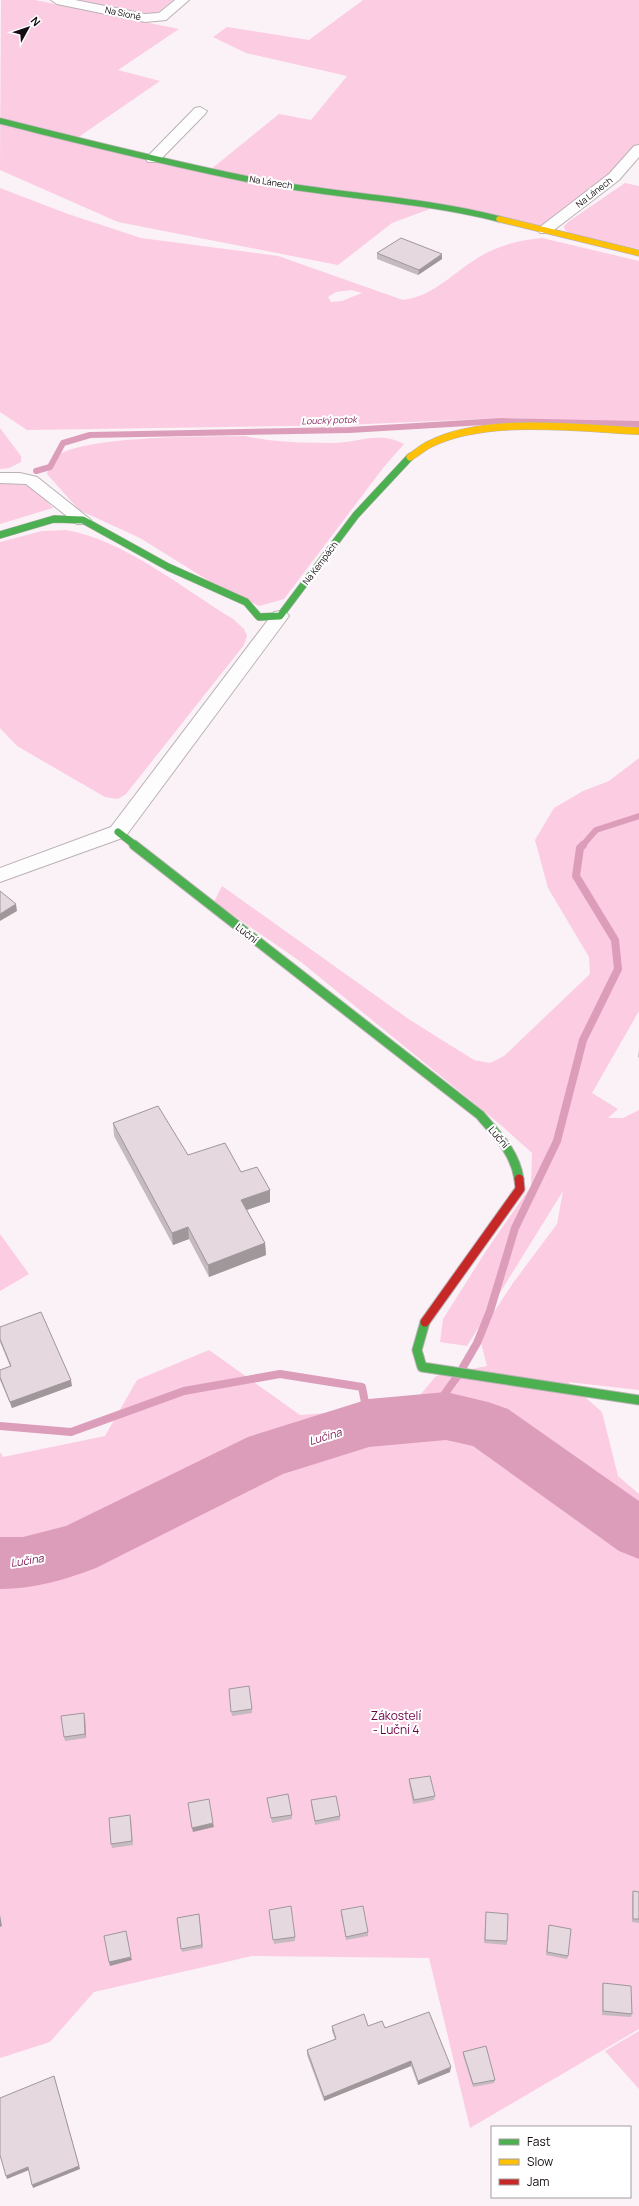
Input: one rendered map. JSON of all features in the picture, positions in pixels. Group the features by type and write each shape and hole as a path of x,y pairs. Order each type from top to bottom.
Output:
{"street":[{"name":"Na Sioně","path":"57,0 145,18 162,16 183,0"},
{"path":"153,159 200,111"},
{"name":"Na Lánech","path":"0,121 5,121 153,159 258,181 460,209 639,253"},
{"name":"Na Lánech","path":"545,230 614,177 639,149"},
{"name":"Na Kempách","path":"280,616 356,515 412,455 435,441 461,433 513,427 639,431"},
{"path":"0,478 20,478 31,480 83,520 168,567 246,602 259,617 280,616"},
{"path":"0,535 54,519 83,520"},
{"path":"0,875 118,832 280,616"},
{"name":"Luční","path":"118,832 480,1115 510,1148 519,1169 520,1189 423,1324 417,1350 422,1367 459,1374 639,1400"}],"green space":[{"path":"1,0 35,0 179,29 118,70 160,81 77,138 210,170 279,114 311,120 347,76 246,53 213,37 227,27 309,40 363,0 639,0 639,149 545,230 438,206 392,223 338,265 118,222 0,170"},
{"path":"74,0 173,0 157,13 149,14"},
{"path":"625,183 639,186 639,249 571,234 565,230 564,226 568,222"},
{"path":"0,188 68,214 141,238 278,256 403,300 422,295 431,290 486,253 513,243 532,239 542,238 639,261 639,423 505,418 345,425 27,430 0,412","holes":["351,290 362,293 342,301 331,302 328,297 336,292"]},
{"path":"0,428 21,456 21,462 9,468 0,469"},
{"path":"245,436 276,441 318,443 338,443 385,438 404,444 383,468 284,599 259,606 222,589 140,538 79,510 47,474 50,462 62,453 83,446 110,442 173,437"},
{"path":"0,481 29,482 53,508 0,524"},
{"path":"66,530 87,535 109,543 131,554 233,619 244,629 247,636 244,645 126,794 118,799 105,797 17,746 0,728 0,542 42,531"},
{"name":"Zákostelí - Luční 4","path":"639,758 639,1011 592,1093 618,1109 608,1118 623,1118 639,1110 639,1390 568,1382 602,1412 618,1476 639,1494 639,2029 470,2128 429,1958 252,1956 94,1992 50,2042 0,2058 0,1452 3,1457 105,1436 137,1380 209,1350 300,1415 410,1407 436,1376 487,1366 479,1335 513,1283 557,1224 563,1191 467,1346 440,1342 443,1319 486,1251 531,1186 532,1153 502,1126 301,962 214,902 222,886 410,1020 474,1060 490,1063 504,1056 590,974 589,957 548,888 535,840 554,808 583,791 609,781"},
{"path":"0,1234 29,1274 0,1291"},
{"path":"639,2031 639,2089 605,2051"}],"building":[{"path":"401,238 442,254 419,270 377,253"},
{"path":"0,891 16,904 0,914"},
{"path":"158,1106 188,1155 225,1143 241,1172 257,1167 270,1190 241,1200 265,1243 208,1265 188,1227 172,1233 113,1123"},
{"path":"41,1312 71,1380 10,1402 0,1377 0,1370 11,1366 0,1339 0,1327"},
{"path":"249,1686 252,1709 231,1712 229,1689"},
{"path":"84,1713 85,1734 64,1737 61,1716"},
{"path":"430,1776 435,1796 414,1800 409,1779"},
{"path":"288,1794 292,1815 271,1818 267,1798"},
{"path":"336,1796 340,1816 315,1821 311,1800"},
{"path":"209,1799 213,1823 192,1828 188,1803"},
{"path":"130,1815 132,1841 111,1844 109,1818"},
{"path":"633,1891 639,1892 639,1919 633,1919"},
{"path":"291,1906 295,1937 273,1940 269,1910"},
{"path":"363,1906 368,1932 346,1937 341,1910"},
{"path":"486,1912 508,1914 507,1941 485,1940"},
{"path":"199,1914 202,1945 181,1949 177,1918"},
{"path":"549,1925 571,1929 568,1956 547,1952"},
{"path":"126,1931 131,1957 109,1962 104,1936"},
{"path":"603,1983 631,1986 632,2014 603,2011"},
{"path":"429,2012 451,2067 418,2081 411,2061 324,2097 307,2050 336,2039 332,2026 364,2014 368,2026 382,2021 385,2028"},
{"path":"486,2046 495,2080 473,2084 463,2052"},
{"path":"54,2076 79,2166 32,2185 28,2167 6,2176 0,2155 0,2098"}],"waterway":[{"name":"Loucký potok","path":"36,471 50,467 63,443 90,435 349,430 501,421 639,424"},
{"path":"582,846 596,830 639,816"},
{"path":"428,1417 459,1374 477,1343 490,1311 515,1228 557,1141 583,1040 618,969 615,940 576,876 580,848 582,846"},
{"path":"0,1426 71,1432 184,1391 280,1374 362,1387 369,1423"},
{"name":"Lučina","path":"0,1563 23,1563 76,1550 268,1454 369,1423 446,1416 488,1426 639,1533"}],"traffic: fast":[{"path":"0,121 153,159 258,181 460,209 499,219"},
{"path":"0,535 54,519 83,520 168,567 246,602 259,617 280,616 356,515 410,457"},
{"path":"118,832 480,1115 499,1136 515,1160 519,1179"},
{"path":"425,1322 417,1350 422,1367 639,1400"}],"traffic: slow":[{"path":"499,219 639,253"},
{"path":"410,457 431,443 457,435 487,429 552,427 639,431"}],"traffic: jam":[{"path":"425,1322 520,1189 519,1179"}]}
